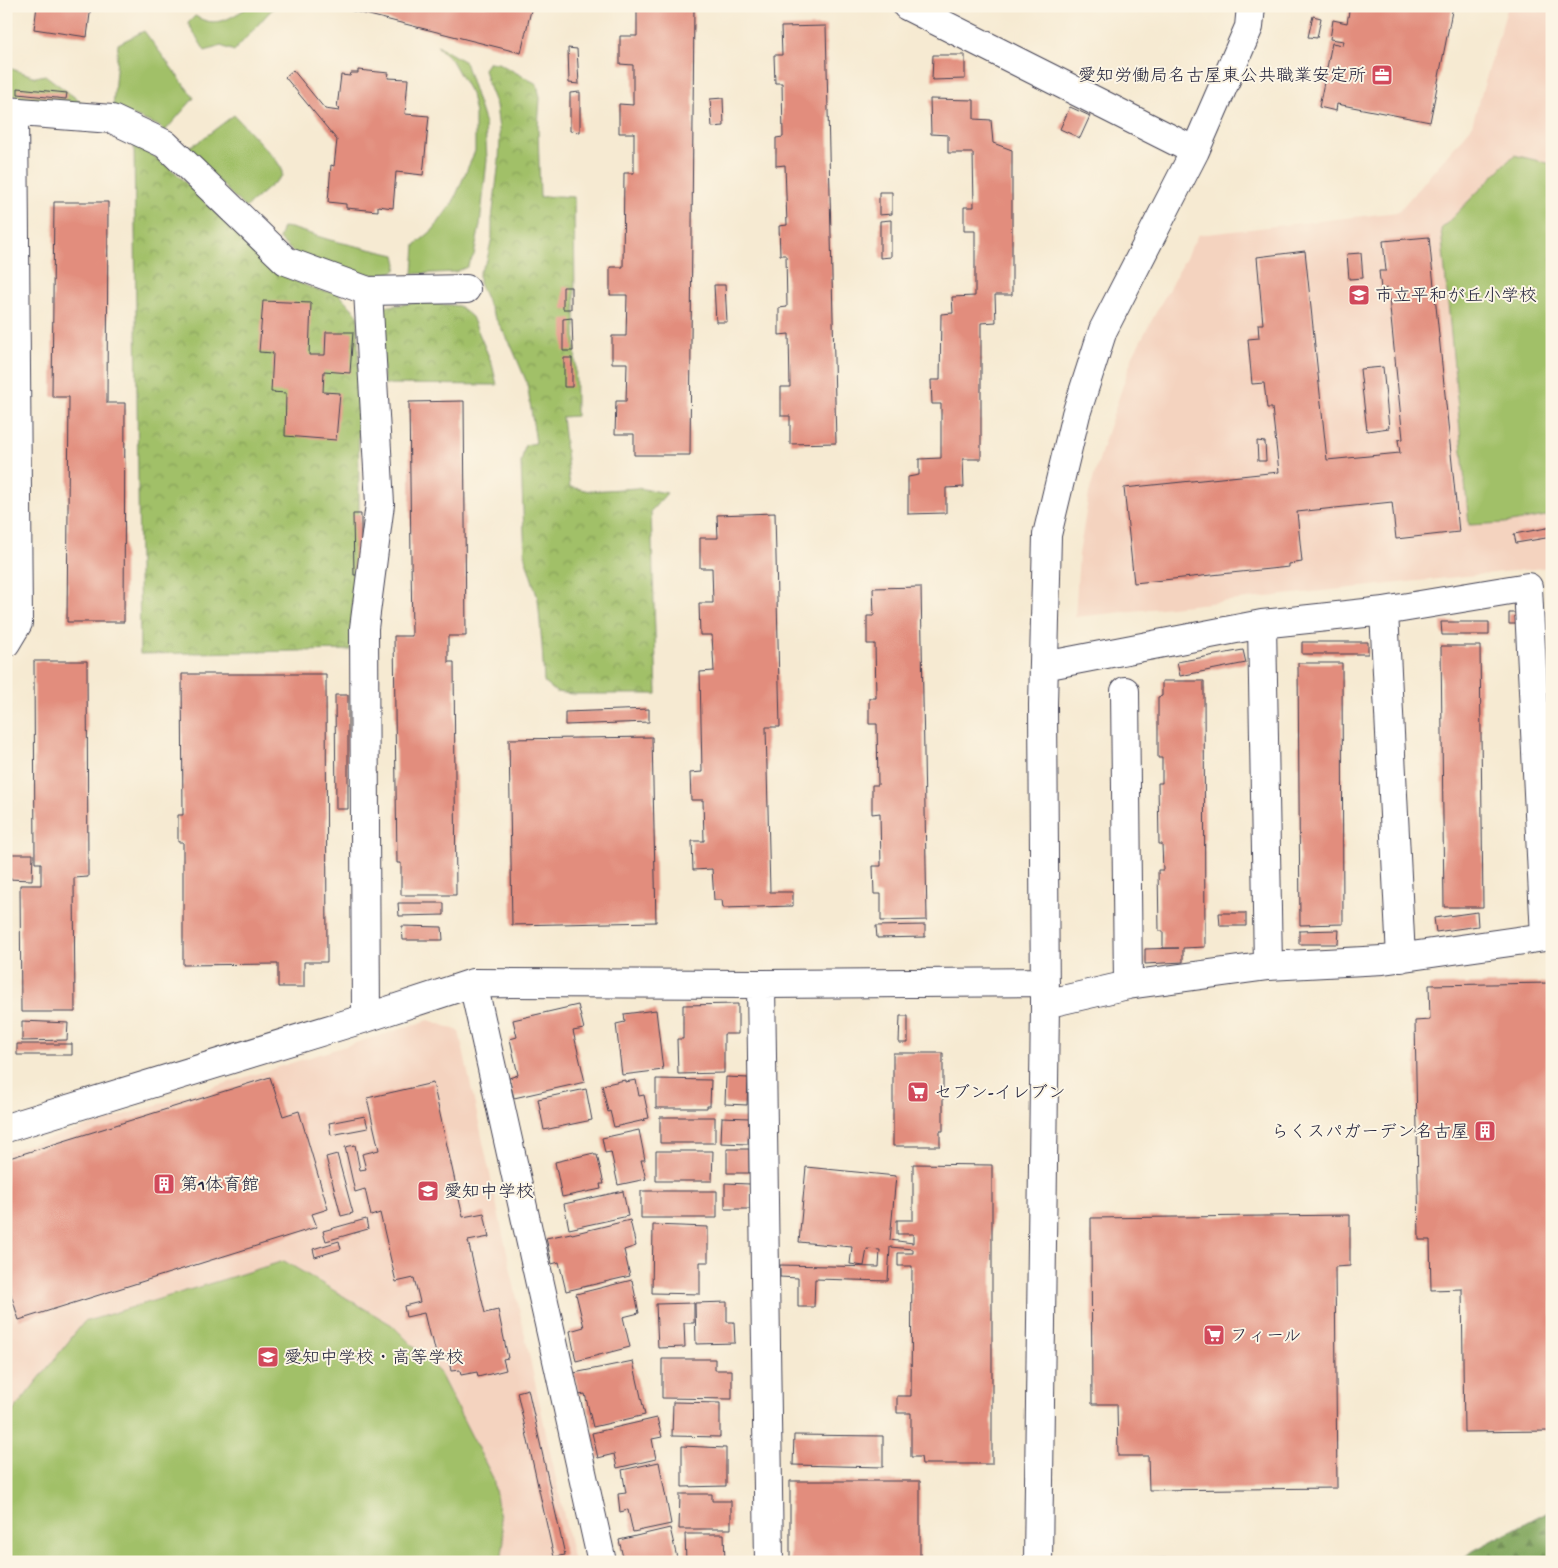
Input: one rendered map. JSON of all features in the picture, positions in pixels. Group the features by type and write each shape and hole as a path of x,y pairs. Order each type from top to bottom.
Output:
{"street":[{"path":"907,6 1196,151"},
{"path":"1038,1562 1045,993 1044,666 1047,535 1076,414 1103,330 1196,151 1249,27 1251,6"},
{"path":"6,643 18,623 10,112 112,118 165,144 286,261 368,291 466,289"},
{"path":"366,1018 364,628 380,504 368,291"},
{"path":"6,1128 366,1018 473,983 761,984 1045,993 1128,986 1268,966 1401,958 1545,937 1528,587 1384,611 1262,624 1044,666"},
{"path":"1384,611 1401,958"},
{"path":"1262,624 1268,966"},
{"path":"1124,691 1128,986"},
{"path":"473,983 602,1562"},
{"path":"761,984 769,1562"}],"shaded area":[{"name":"市立平和が丘小学校","path":"1508,6 1552,6 1552,567 1075,617 1079,555 1089,493 1106,436 1133,355 1198,235 1398,212 1471,128"},
{"name":"愛知中学校・高等学校","path":"429,1020 459,1031 574,1562 6,1562 6,1152"}],"green space":[{"path":"250,6 275,6 234,51 221,46 205,51 188,23 195,16 210,22 217,22 230,18"},
{"path":"144,31 194,98 165,131 157,125 113,108 118,44"},
{"path":"436,45 465,62 485,124 487,160 480,225 474,255 467,267 455,272 413,274 415,245 433,230 453,202 475,151 475,114 471,94 451,59"},
{"path":"489,62 498,63 537,84 540,98 538,128 540,197 574,197 576,416 562,417 570,487 590,491 637,488 667,493 651,511 657,694 573,694 556,692 544,682 538,599 525,557 521,463 525,445 536,443 527,383 511,345 493,314 479,283 479,273 487,260 492,237 492,219 499,161 500,138 496,105 484,69"},
{"path":"6,63 9,68 36,77 45,75 85,105 25,99 6,93"},
{"path":"234,115 282,169 282,176 245,208 186,148 197,143"},
{"path":"134,141 176,173 263,261 290,279 317,290 338,293 358,315 359,509 350,650 140,654"},
{"path":"1514,155 1552,164 1552,515 1505,523 1469,525 1441,229"},
{"path":"283,227 395,255 396,270 384,276 328,269 300,258 279,239"},
{"path":"422,302 459,306 472,317 492,364 497,385 384,384 381,307"},
{"path":"284,1261 392,1325 439,1372 493,1478 504,1541 501,1562 6,1562 6,1420 84,1322"},
{"path":"1552,1509 1552,1562 1459,1562 1473,1551"}],"building":[{"path":"37,6 91,6 87,37 34,29"},
{"path":"333,6 532,6 521,53"},
{"path":"637,6 694,7 690,455 634,455 634,434 615,434 616,401 626,401 627,363 612,363 612,336 626,336 627,295 610,295 610,267 623,267 624,173 634,173 634,133 619,133 619,104 633,105 633,65 620,64 620,36 637,36"},
{"name":"愛知労働局名古屋東公共職業安定所","path":"1350,6 1453,6 1430,122 1337,104 1336,111 1319,107 1332,43 1343,45 1344,41 1330,39 1333,20 1347,23"},
{"path":"1313,16 1321,18 1317,38 1308,37"},
{"path":"826,26 836,443 790,444 790,416 781,416 781,387 790,387 789,334 779,335 779,308 787,307 786,255 780,255 779,226 787,225 785,165 776,166 776,138 783,137 782,83 775,83 774,55 782,55 781,27"},
{"path":"568,48 577,49 579,84 569,83"},
{"path":"933,55 965,55 965,79 932,80"},
{"path":"293,70 325,109 339,111 340,108 337,108 341,75 350,76 351,73 358,73 358,70 389,73 388,78 408,79 405,114 429,116 423,175 396,172 393,208 378,206 378,211 346,208 346,204 328,202 331,165 334,166 337,140 285,77"},
{"path":"18,88 67,93 66,99 18,94"},
{"path":"580,92 580,132 570,131 570,93"},
{"path":"723,98 724,126 712,127 710,99"},
{"path":"930,99 974,100 974,119 991,120 993,143 1012,150 1012,295 995,295 996,322 981,323 981,459 963,459 964,487 946,488 946,513 908,514 908,477 919,475 919,459 941,458 941,404 932,404 931,380 940,380 941,314 953,313 952,297 975,296 975,231 964,231 964,207 974,207 973,153 948,153 948,135 931,134"},
{"path":"1070,107 1090,116 1080,138 1060,129"},
{"path":"879,192 892,192 892,214 879,215"},
{"path":"54,202 108,202 107,403 125,403 124,622 67,622 69,397 52,397"},
{"path":"891,220 891,257 880,258 880,221"},
{"path":"1429,237 1459,532 1396,539 1392,502 1297,512 1302,562 1289,564 1289,567 1134,583 1124,488 1279,472 1272,408 1267,408 1264,383 1252,384 1248,339 1259,338 1258,324 1263,324 1257,257 1305,251 1327,460 1400,453 1398,440 1403,439 1388,288 1381,289 1379,271 1386,271 1383,241"},
{"path":"1361,253 1363,278 1349,279 1347,254"},
{"path":"714,285 725,285 727,322 716,322"},
{"path":"563,287 571,287 571,309 563,309"},
{"path":"263,301 311,303 309,355 325,355 326,332 353,332 350,373 324,371 323,392 340,393 336,440 285,436 286,393 271,392 273,353 259,352"},
{"path":"572,318 573,351 563,351 563,319"},
{"path":"564,358 572,358 572,387 564,387"},
{"path":"1383,367 1389,428 1367,431 1360,369"},
{"path":"464,401 466,636 448,636 448,662 454,662 456,895 401,895 401,863 397,863 394,636 412,636 409,402"},
{"path":"1257,441 1265,442 1266,461 1258,461"},
{"path":"775,513 780,727 766,727 770,892 793,892 793,906 723,908 722,900 714,900 712,869 693,870 692,841 704,841 703,800 691,800 690,773 702,772 700,672 714,671 712,635 700,635 699,603 713,603 712,568 700,568 700,538 718,538 717,515"},
{"path":"353,514 361,514 361,575 354,575"},
{"path":"1552,527 1552,537 1516,543 1514,534"},
{"path":"921,587 927,920 881,921 881,894 874,894 873,866 881,866 880,813 872,814 872,785 878,785 877,724 869,724 869,698 876,698 875,644 867,644 867,616 874,616 873,588"},
{"path":"1509,613 1519,613 1520,624 1509,624"},
{"path":"1441,622 1489,622 1489,635 1442,635"},
{"path":"1302,642 1368,642 1368,654 1302,654"},
{"path":"1441,646 1480,646 1483,907 1444,907"},
{"path":"1243,650 1246,663 1180,676 1177,662"},
{"path":"34,661 87,661 88,877 74,878 75,1012 21,1012 20,885 41,885 41,863 35,863"},
{"path":"1298,663 1342,663 1343,924 1300,925"},
{"path":"182,674 326,674 327,962 304,962 304,987 278,987 278,964 183,965 183,842 178,842 178,815 183,815"},
{"path":"1162,681 1204,681 1205,947 1183,948 1183,962 1145,964 1145,949 1179,948 1163,948 1163,931 1159,931 1158,870 1163,870 1162,844 1159,844 1158,783 1162,783 1162,758 1158,758 1158,697 1162,696"},
{"path":"335,695 348,695 348,809 336,809"},
{"path":"649,709 649,722 565,725 565,712"},
{"path":"652,737 656,922 512,925 509,739"},
{"path":"8,854 33,854 32,880 7,879"},
{"path":"398,903 444,903 444,915 399,916"},
{"path":"1477,912 1478,926 1436,932 1434,918"},
{"path":"1219,913 1246,913 1246,926 1220,926"},
{"path":"925,925 925,937 877,938 876,926"},
{"path":"402,926 442,927 443,940 403,940"},
{"path":"1339,930 1338,944 1299,944 1299,931"},
{"name":"らくスパガーデン名古屋","path":"1552,983 1552,1431 1464,1432 1462,1289 1431,1290 1430,1240 1419,1240 1415,1021 1430,1020 1429,985"},
{"path":"738,1004 738,1034 724,1034 724,1073 678,1074 677,1039 683,1039 683,1005"},
{"path":"578,1005 584,1029 573,1031 585,1082 514,1098 509,1078 518,1075 510,1039 517,1037 513,1020"},
{"path":"656,1010 663,1070 622,1075 616,1024 625,1022 624,1014"},
{"path":"900,1016 908,1016 908,1043 899,1043"},
{"path":"22,1021 68,1023 67,1040 22,1041"},
{"path":"17,1044 72,1044 72,1055 17,1055"},
{"name":"セブン-イレブン","path":"893,1053 943,1053 943,1131 940,1131 940,1146 893,1146"},
{"name":"第1体育館","path":"270,1077 283,1116 299,1111 328,1209 312,1214 317,1227 19,1320 6,1279 6,1159"},
{"path":"726,1077 748,1078 747,1105 725,1104"},
{"path":"656,1079 711,1080 710,1106 707,1106 707,1108 656,1108"},
{"path":"625,1080 625,1082 636,1080 639,1096 644,1095 649,1118 614,1127 610,1111 608,1112 602,1085"},
{"path":"433,1083 463,1217 484,1213 489,1237 468,1241 485,1313 498,1310 508,1358 503,1359 506,1370 478,1377 477,1372 461,1375 460,1370 451,1371 448,1355 437,1358 424,1313 406,1317 404,1306 420,1302 414,1278 396,1282 380,1213 371,1216 365,1189 355,1192 345,1147 355,1145 360,1170 366,1169 362,1154 379,1150 367,1098"},
{"path":"586,1089 592,1120 544,1130 538,1099"},
{"path":"365,1116 368,1128 331,1135 329,1123"},
{"path":"660,1117 715,1117 715,1143 660,1143"},
{"path":"722,1117 749,1118 748,1144 721,1143"},
{"path":"639,1130 645,1160 641,1160 646,1179 618,1185 611,1152 605,1153 602,1138"},
{"path":"727,1149 749,1149 749,1173 727,1173"},
{"path":"656,1151 713,1151 712,1181 656,1181"},
{"path":"594,1153 594,1155 597,1155 604,1184 600,1184 601,1189 562,1197 555,1162"},
{"path":"337,1154 353,1213 341,1216 326,1157"},
{"path":"913,1164 992,1165 992,1464 922,1464 921,1457 911,1457 911,1413 897,1413 897,1396 911,1396 912,1266 898,1266 898,1253 913,1253 913,1249 890,1247 888,1281 815,1279 814,1307 798,1307 798,1278 780,1277 780,1265 879,1267 880,1250 867,1249 864,1266 850,1264 852,1247 799,1242 806,1167 896,1176 890,1240 913,1243 913,1234 897,1234 897,1220 913,1220"},
{"path":"725,1183 750,1184 750,1209 725,1209"},
{"path":"623,1191 628,1216 569,1229 564,1204"},
{"path":"641,1191 717,1191 717,1218 641,1218"},
{"name":"フィール","path":"1350,1215 1350,1266 1335,1267 1337,1488 1149,1490 1148,1456 1118,1456 1117,1404 1092,1404 1091,1218"},
{"path":"366,1219 368,1229 326,1241 323,1231"},
{"path":"630,1220 636,1246 624,1250 630,1276 566,1291 559,1262 552,1264 546,1238 572,1234"},
{"path":"653,1225 708,1227 708,1262 700,1262 700,1294 652,1293"},
{"path":"339,1241 341,1249 315,1257 313,1249"},
{"path":"632,1280 639,1313 623,1317 630,1347 576,1361 570,1331 584,1327 576,1294"},
{"path":"727,1302 727,1322 734,1322 735,1343 696,1344 695,1303"},
{"path":"694,1303 694,1323 684,1323 685,1347 658,1348 656,1304"},
{"path":"662,1359 715,1359 715,1370 732,1370 732,1399 662,1398"},
{"path":"633,1361 645,1415 593,1427 585,1394 579,1395 574,1373"},
{"path":"528,1389 565,1555 554,1557 517,1392"},
{"path":"673,1402 720,1403 720,1437 672,1436"},
{"path":"657,1418 662,1437 652,1439 656,1459 617,1468 614,1454 598,1458 592,1433"},
{"path":"794,1435 883,1436 883,1467 793,1465"},
{"path":"682,1446 726,1448 726,1486 682,1487"},
{"path":"659,1462 671,1524 633,1532 628,1510 620,1512 618,1494 626,1493 622,1470"},
{"path":"790,1481 920,1481 920,1562 790,1562"},
{"path":"680,1494 712,1494 712,1501 731,1501 731,1529 679,1529"},
{"path":"670,1528 678,1562 624,1562 619,1540"},
{"path":"685,1534 724,1534 725,1562 686,1562"},
{"path":"1198,1558 1199,1562 1084,1562 1084,1559"}],"place":[{"name":"愛知労働局名古屋東公共職業安定所","path":"1382,75"},
{"name":"市立平和が丘小学校","path":"1359,295"},
{"name":"セブン-イレブン","path":"918,1092"},
{"name":"らくスパガーデン名古屋","path":"1485,1131"},
{"name":"第1体育館","path":"164,1184"},
{"name":"愛知中学校","path":"428,1191"},
{"name":"フィール","path":"1214,1335"},
{"name":"愛知中学校・高等学校","path":"268,1357"}]}
